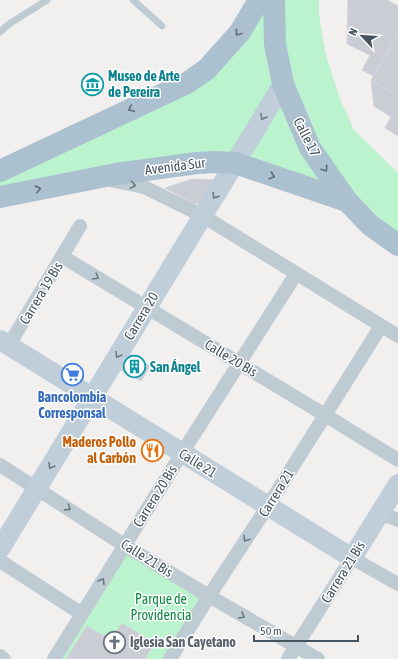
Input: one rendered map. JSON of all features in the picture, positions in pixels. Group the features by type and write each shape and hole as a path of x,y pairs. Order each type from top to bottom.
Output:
{"main road":[{"path":"0,170 188,83 207,69 240,32 259,0"},
{"name":"Calle 17","path":"274,0 275,44 283,84 310,148 347,201 370,225 398,244"},
{"name":"Avenida Sur","path":"0,197 95,178 197,162 236,163 347,201"}],"street":[{"name":"Carrera 20","path":"0,549 283,84"},
{"path":"95,178 144,187 203,216 398,336"},
{"name":"Carrera 19 Bis","path":"3,348 63,257 80,226"},
{"name":"Calle 20 Bis","path":"63,257 398,460"},
{"name":"Carrera 20 Bis","path":"54,659 124,545 296,274"},
{"name":"Carrera 21","path":"170,659 381,326"},
{"name":"Calle 21","path":"3,348 93,397 352,558 398,584"},
{"name":"Calle 21 Bis","path":"0,465 124,545 318,659"},
{"name":"Carrera 21 Bis","path":"288,659 352,558 389,516 398,484"},
{"path":"0,561 82,614"},
{"path":"0,656 4,659"}],"lane":[{"path":"0,32 9,24 47,0"},
{"path":"133,0 162,26"}],"green space":[{"path":"259,0 319,0 319,13 325,52 340,99 354,130 398,173 398,245 347,201 235,163 0,197 0,171 187,83"},
{"name":"Parque de Providencia","path":"124,545 209,596 170,659 145,659 154,643 122,623 111,640 87,626 66,659 54,659"}],"building":[{"path":"348,0 387,0 398,6 398,34 373,76 362,70 370,55 347,44"},
{"path":"398,34 398,96 371,80"},
{"path":"371,80 398,96 398,136 385,128 391,117 374,106"},
{"path":"192,179 217,180 203,203 195,204 165,188"},
{"name":"San Ángel","path":"128,353 150,366 141,381 119,369"},
{"name":"Iglesia San Cayetano","path":"122,623 154,643 145,659 66,659 87,626 111,640"}],"place":[{"name":"Museo de Arte de Pereira","path":"92,84"},
{"name":"San Ángel","path":"134,367"},
{"name":"Bancolombia Corresponsal","path":"72,375"},
{"name":"Maderos Pollo al Carbón","path":"152,450"},
{"name":"Iglesia San Cayetano","path":"114,642"}]}
